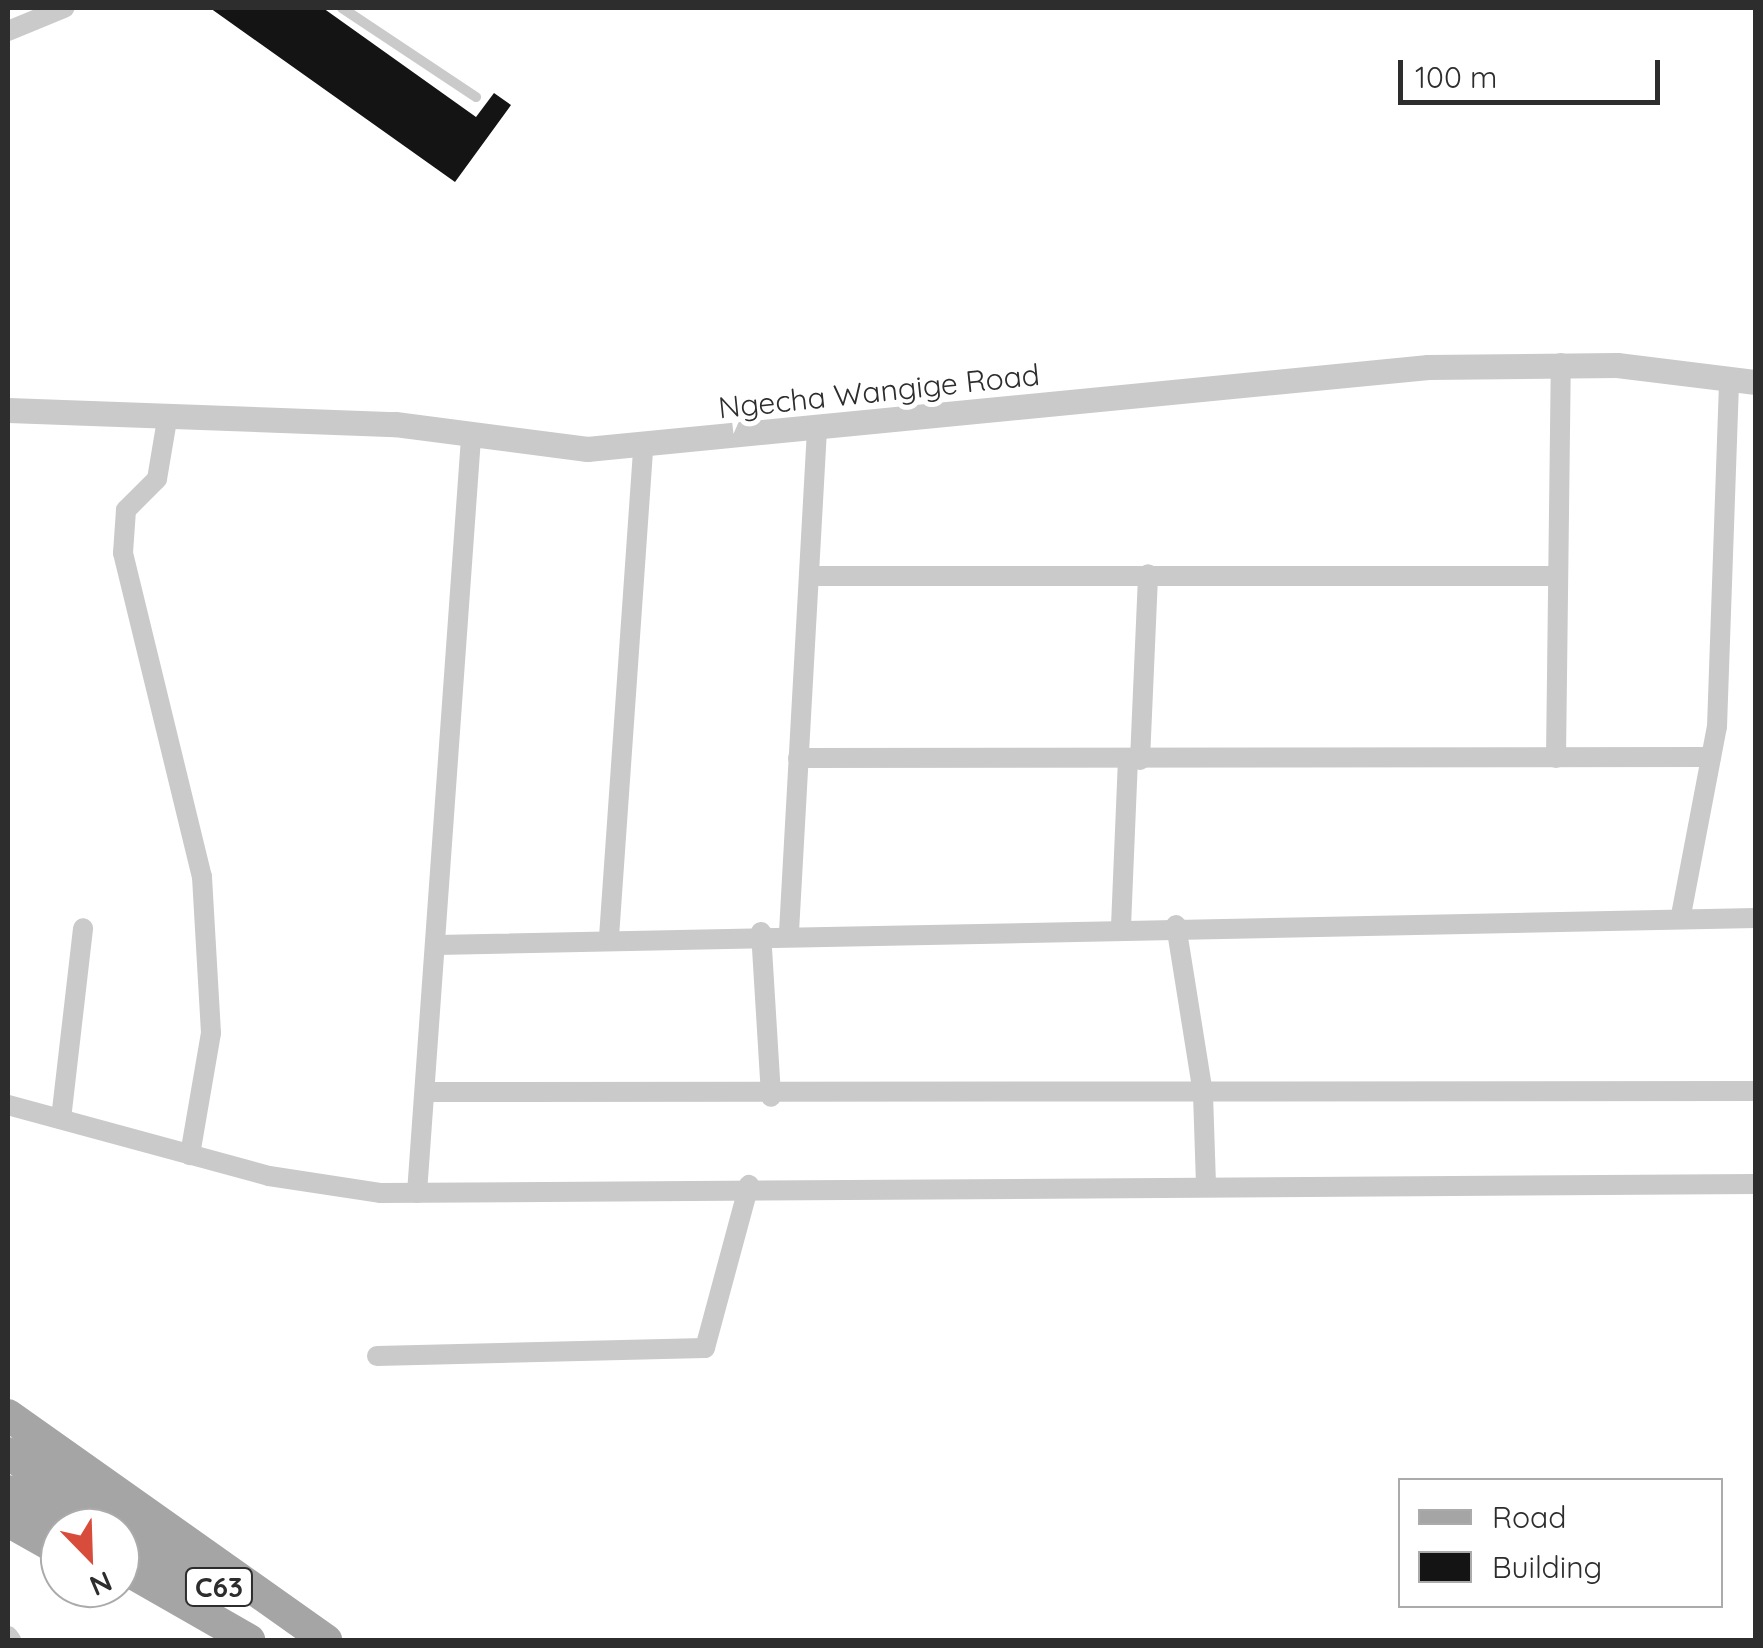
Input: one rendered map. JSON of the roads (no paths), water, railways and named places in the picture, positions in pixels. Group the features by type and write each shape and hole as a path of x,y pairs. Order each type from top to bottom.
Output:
{"main road":[{"name":"C63","path":"8,1415 323,1640"},
{"name":"C63","path":"8,1452 88,1508"},
{"path":"8,1491 40,1514"},
{"path":"8,1521 40,1539"},
{"name":"C63","path":"140,1541 323,1640"},
{"name":"C63","path":"140,1577 249,1640"},
{"name":"C63","path":"140,1595 224,1640"}],"street":[{"path":"8,31 64,8"},
{"path":"1556,758 1554,576 1561,364"},
{"name":"Ngecha Wangige Road","path":"8,410 395,424 471,438 643,446 1428,367 1561,364 1756,382"},
{"path":"1682,915 1711,757 1729,378"},
{"path":"168,414 157,479 126,510 122,553 202,877 210,1033 190,1155"},
{"path":"789,932 816,429"},
{"path":"417,1193 471,438"},
{"path":"609,938 643,446"},
{"path":"1121,926 1148,574"},
{"path":"809,576 1554,576"},
{"path":"798,758 1711,757"},
{"path":"437,945 761,932 1682,915 1756,918"},
{"path":"1176,925 1203,1094 1206,1184"},
{"path":"61,1120 83,928"},
{"path":"761,932 771,1097"},
{"path":"426,1092 771,1097 1756,1091"},
{"path":"8,1105 190,1155 339,1189 417,1193 749,1186 1756,1184"},
{"path":"377,1356 706,1348 749,1186"}],"lane":[{"path":"342,8 476,98"}]}
